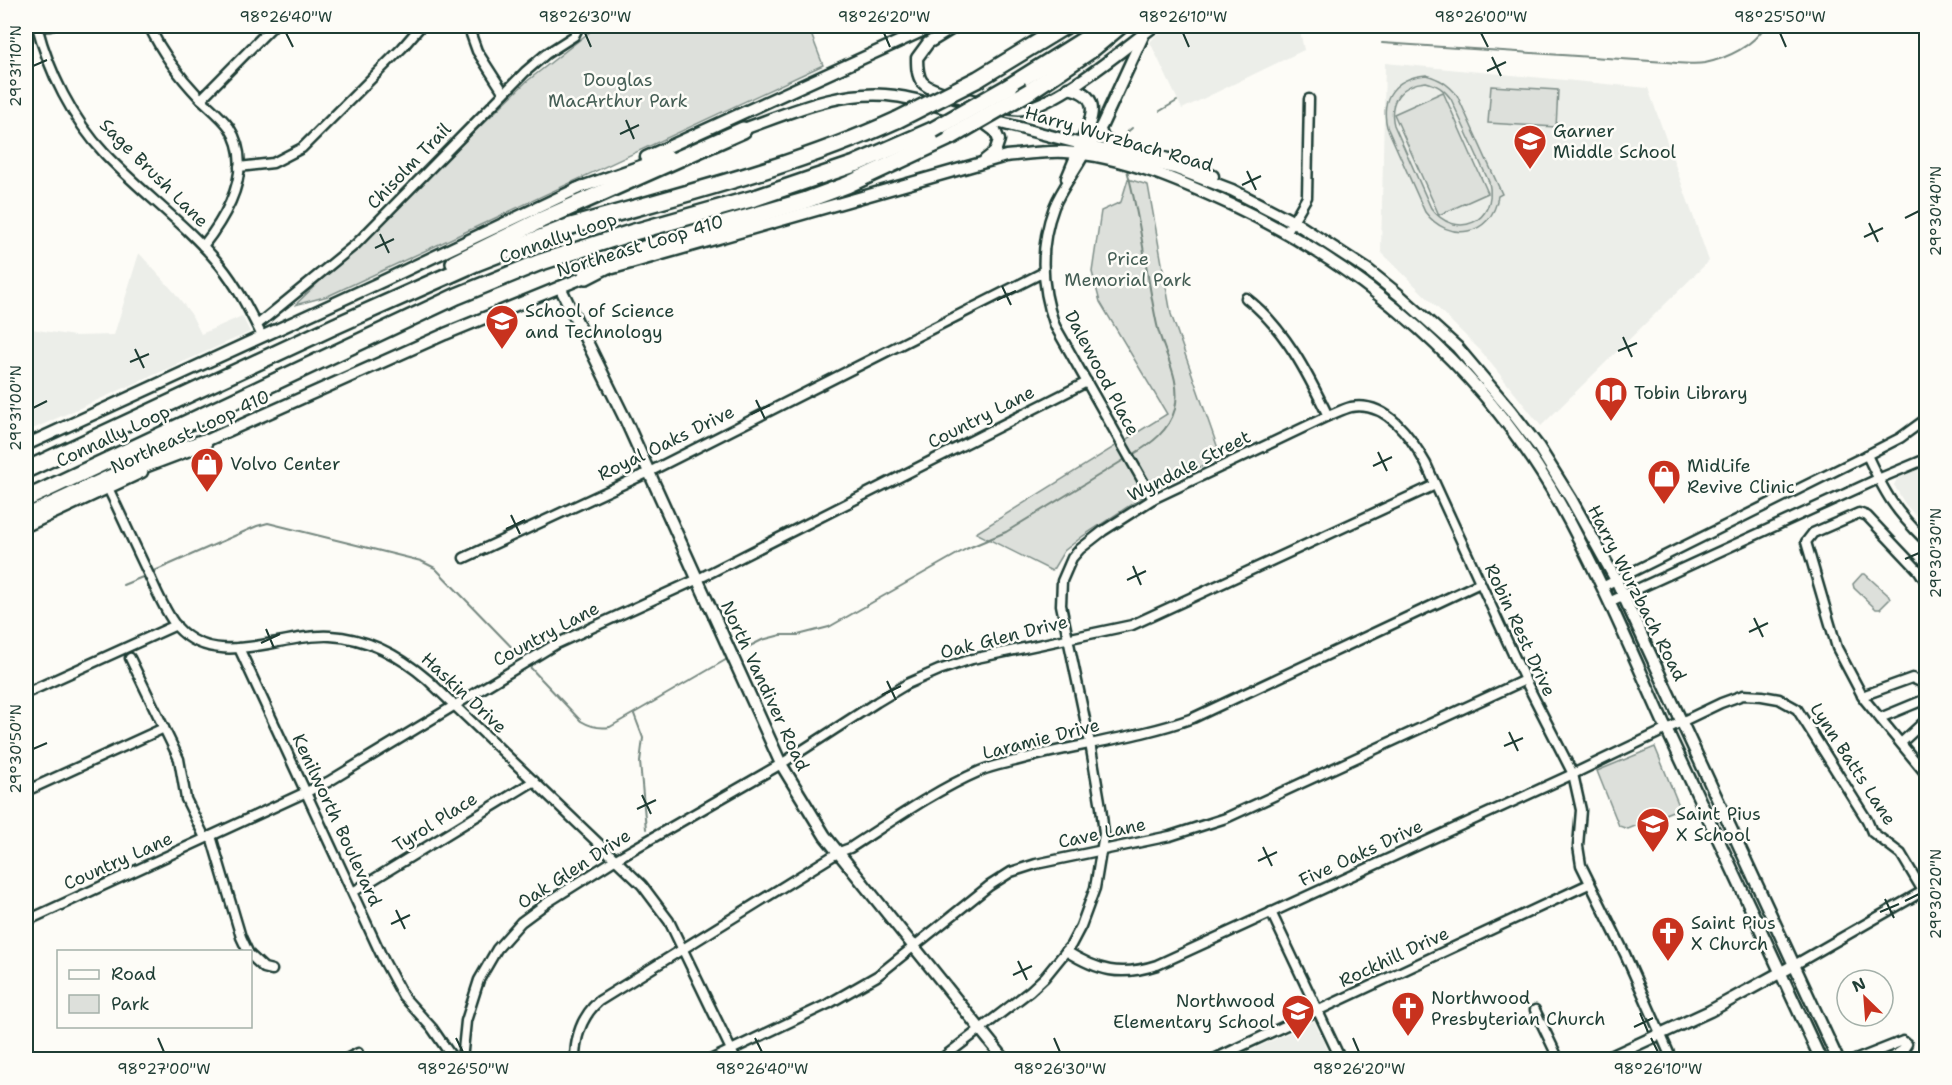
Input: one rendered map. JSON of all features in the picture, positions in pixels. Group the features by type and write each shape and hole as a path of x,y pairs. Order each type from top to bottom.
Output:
{"highway":[{"path":"978,79 1049,26"},
{"name":"Connally Loop","path":"26,470 335,326 533,240 568,227 782,165 857,138 978,79 1065,26"},
{"name":"Connally Loop","path":"26,499 487,283 538,263 634,232 758,197 855,164 933,130 1010,86 1106,26"},
{"path":"586,276 625,256 660,243 804,201 847,185 952,136 1030,91 1091,50 1120,26"},
{"path":"335,326 470,254 540,220 743,130"},
{"path":"26,517 114,476 204,442"}],"main road":[{"path":"26,445 933,26"},
{"path":"956,26 928,43 916,58 917,70 922,82 932,89 1020,110 1037,105 1068,88 1154,26"},
{"path":"1083,150 1100,130 1144,33"},
{"path":"1068,88 1083,92 1093,108 1083,150"},
{"name":"Harry Wurzbach Road","path":"576,189 826,101 861,95 894,96 975,116 1165,176 1215,197 1286,233 1395,299"},
{"path":"975,116 993,128 999,140 995,152 980,164"},
{"path":"1100,130 1103,138 1109,142 1193,166 1232,190"},
{"name":"Harry Wurzbach Road","path":"1083,150 1177,169 1232,190 1294,222 1368,270 1416,325 1468,377 1525,428 1558,477 1617,580 1836,1055"},
{"name":"Northeast Loop 410","path":"26,526 204,442 445,334 586,276 856,201 1006,156 1083,150"},
{"name":"North Vandiver Road","path":"560,287 649,472 781,764 810,814 838,852 1005,1059"},
{"name":"Harry Wurzbach Road","path":"1491,397 1560,505 1602,587 1821,1059"},
{"path":"1605,1059 1710,1011 1796,964"}],"street":[{"path":"26,27 50,26"},
{"path":"149,26 168,61 201,99 225,122 232,132 238,150 237,185 231,203 221,223 203,246"},
{"path":"201,99 273,26"},
{"path":"239,167 273,163 302,148 421,26"},
{"path":"468,26 477,51 504,93"},
{"name":"Chisolm Trail","path":"257,325 356,244 504,93 546,54 574,36 579,26"},
{"name":"Sage Brush Lane","path":"37,27 53,73 67,101 93,140 203,246 236,287 262,336"},
{"path":"1286,233 1307,197 1309,99"},
{"name":"Dalewood Place","path":"1083,150 1066,178 1065,188 1052,215 1043,253 1042,273 1046,297 1056,326 1153,499"},
{"name":"Royal Oaks Drive","path":"464,558 649,472 1042,273"},
{"path":"1246,298 1261,312 1293,352 1328,416"},
{"name":"Country Lane","path":"26,921 328,782 556,644 698,579 1087,382"},
{"name":"Robin Rest Drive","path":"1328,416 1348,408 1373,409 1400,426 1419,452 1525,680 1573,774 1581,810 1579,856 1581,866 1625,954 1672,1059"},
{"name":"Wyndale Street","path":"940,1059 981,1030 1045,977 1066,951 1081,926 1095,888 1104,834 1101,807 1061,594 1062,581 1072,558 1094,538 1153,499 1328,416"},
{"path":"1602,587 1900,438 1926,419"},
{"path":"1867,455 1899,513 1926,541"},
{"path":"1609,602 1878,478 1926,459"},
{"path":"1548,485 1558,477"},
{"name":"Oak Glen Drive","path":"462,1059 466,1020 475,991 487,964 497,949 521,922 616,859 781,764 907,684 972,659 1132,625 1436,485"},
{"name":"Haskin Drive","path":"108,488 153,584 176,625 188,636 204,645 220,648 239,648 308,636 330,636 362,641 378,646 406,662 428,680 654,898 669,921 736,1059"},
{"path":"1560,505 1571,499"},
{"path":"1926,582 1919,571 1867,516 1859,513 1813,533 1806,542 1837,648 1862,696 1926,774"},
{"name":"Laramie Drive","path":"575,1059 581,1026 595,1006 838,852 850,848 947,788 981,771 1047,752 1136,735 1192,718 1480,583"},
{"path":"26,693 176,625"},
{"name":"Kenilworth Boulevard","path":"239,648 400,991 432,1028 454,1059"},
{"path":"130,658 182,769 186,799 208,837 241,937 248,950"},
{"path":"1862,696 1912,678 1923,683 1926,692"},
{"name":"Cave Lane","path":"710,1059 844,996 877,975 989,886 1011,872 1036,864 1170,836 1226,818 1525,680"},
{"name":"Lynn Batts Lane","path":"1666,728 1743,695 1770,697 1792,705 1809,726 1872,832 1900,854 1924,890"},
{"path":"1880,718 1926,699"},
{"path":"1901,743 1926,720"},
{"path":"26,791 164,728"},
{"name":"Five Oaks Drive","path":"1066,951 1100,969 1117,972 1134,972 1157,965 1573,774 1666,728"},
{"name":"Tyrol Place","path":"353,892 534,781"},
{"name":"Rockhill Drive","path":"1212,1059 1589,884"},
{"path":"1796,964 1924,890"},
{"path":"1271,912 1341,1059"},
{"path":"252,956 264,968 272,970"},
{"path":"1536,1010 1559,1059"},
{"path":"1855,1059 1877,1056 1903,1041 1907,1044 1904,1050 1887,1059"},
{"path":"344,1059 358,1053"},
{"path":"1836,1055 1844,1059"}],"shaded area":[{"path":"1165,26 1299,26 1304,50 1182,109 1150,42"},
{"name":"Garner Middle School","path":"1385,63 1648,88 1709,261 1541,426 1481,351 1381,252"},
{"path":"139,253 175,293 191,314 201,334 242,316 250,332 26,432 26,328 74,336 114,335"},
{"path":"1926,466 1926,527 1905,504 1894,485 1897,479"},
{"name":"Northwood Elementary School","path":"1314,1021 1332,1059 1232,1059"}],"green space":[{"name":"Douglas MacArthur Park","path":"607,26 808,26 823,65 328,296 295,305 526,82 591,31"},
{"path":"1426,75 1435,78 1457,95 1502,194 1498,196 1494,210 1487,220 1468,231 1445,228 1434,222 1425,212 1387,127 1385,116 1388,98 1398,85 1415,77","holes":["1426,82 1443,90 1451,99 1489,182 1490,196 1487,208 1481,217 1463,225 1441,218 1431,208 1394,125 1393,108 1398,95 1410,86"]},
{"path":"1491,86 1558,90 1556,127 1488,123"},
{"path":"1443,92 1488,193 1439,215 1394,114"},
{"name":"Price Memorial Park","path":"1128,179 1148,185 1171,314 1221,457 1164,483 1083,536 1064,551 1052,571 976,533 1167,414 1100,302 1092,272 1101,211 1121,202"},
{"path":"1862,574 1865,574 1888,595 1890,599 1880,609 1876,609 1854,588 1853,584"},
{"path":"1655,747 1680,808 1628,829 1619,826 1597,771"}],"waterway":[{"path":"1382,43 1696,64 1714,61 1739,50 1754,40 1765,26"},
{"path":"1160,111 1177,101"},
{"path":"1124,141 1125,134 1132,128"},
{"path":"1127,170 1157,325 1176,387 1175,409 1168,424 1152,441 1132,455"},
{"path":"736,653 762,640 781,635 798,635 829,627 966,549 1006,532 1127,458"},
{"path":"150,573 268,523 421,561 435,568 524,660"},
{"path":"123,585 145,576"},
{"path":"527,664 581,721 602,728 610,727 729,658"},
{"path":"634,714 643,738 640,762 646,829"}],"place":[{"name":"Garner Middle School","path":"1530,170"},
{"name":"School of Science and Technology","path":"502,350"},
{"name":"Tobin Library","path":"1611,422"},
{"name":"Volvo Center","path":"207,493"},
{"name":"MidLife Revive Clinic","path":"1664,505"},
{"name":"Saint Pius X School","path":"1653,853"},
{"name":"Saint Pius X Church","path":"1668,962"},
{"name":"Northwood Presbyterian Church","path":"1408,1037"},
{"name":"Northwood Elementary School","path":"1298,1040"}]}
